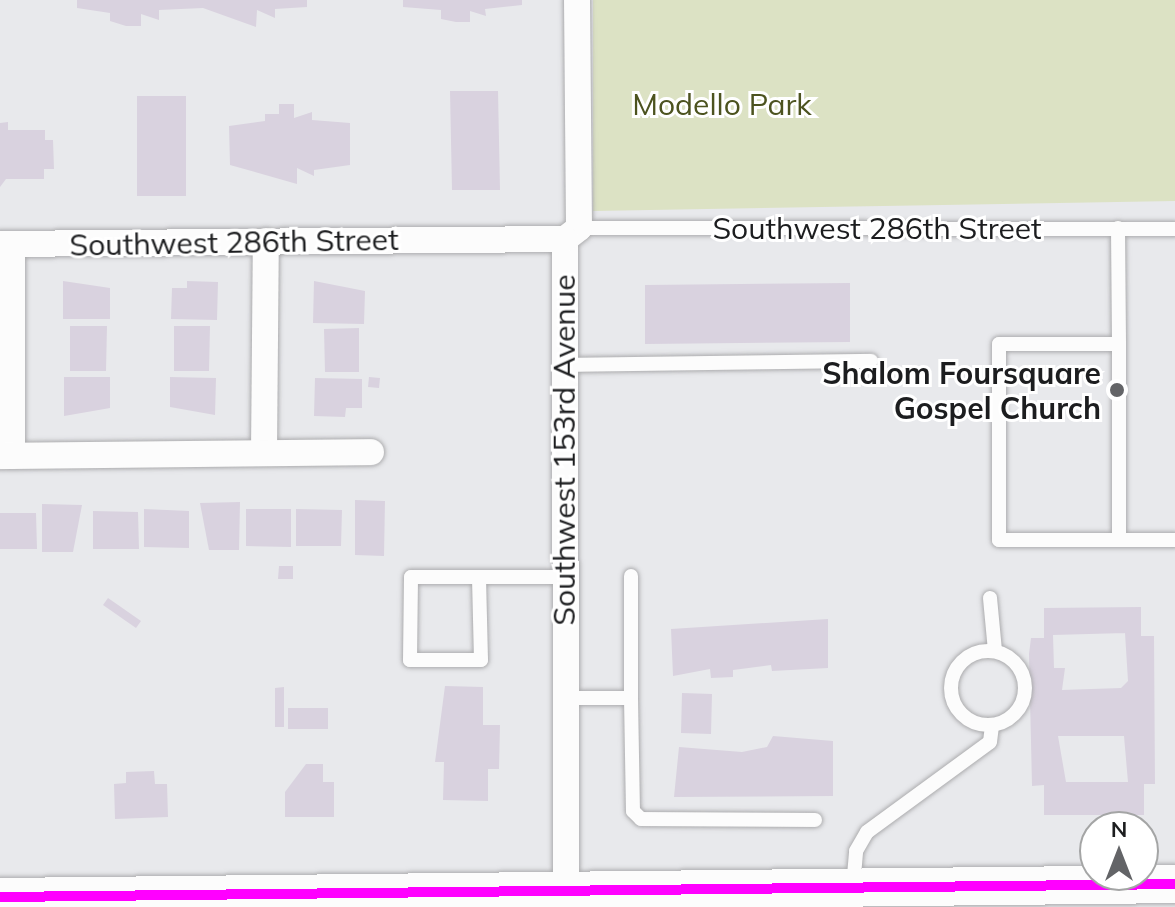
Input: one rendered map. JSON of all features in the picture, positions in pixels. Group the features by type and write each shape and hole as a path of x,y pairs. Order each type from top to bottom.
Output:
{"main road":[{"path":"0,897 224,901 854,897 1175,884"}],"street":[{"name":"Southwest 153rd Avenue","path":"566,898 563,577 577,0"},
{"name":"Southwest 286th Street","path":"6,244 572,234"},
{"path":"264,453 266,241"},
{"path":"6,244 6,456 371,452"}],"lane":[{"path":"1118,228 1119,540"},
{"name":"Southwest 286th Street","path":"572,234 1175,229"},
{"path":"1119,344 999,344 999,540 1175,540"},
{"path":"566,365 871,361"},
{"path":"631,576 633,811 641,819 815,820"},
{"path":"479,578 481,660 410,660 411,577 563,577"},
{"path":"990,598 995,651"},
{"path":"995,651 1014,660 1026,689 1012,717 992,725 962,715 951,686 965,658 995,651"},
{"path":"564,698 631,698"},
{"path":"854,897 856,851 867,832 990,742 992,725"}],"green space":[{"name":"Modello Park","path":"593,0 1175,0 1175,201 593,211"}],"building":[{"path":"77,0 307,0 307,7 275,9 275,18 257,10 256,27 203,8 159,10 159,20 141,14 141,26 126,26 110,21 110,13 77,8"},
{"path":"403,0 522,0 522,5 485,9 486,16 470,11 470,22 456,22 441,19 441,10 403,7"},
{"path":"450,91 498,91 500,190 452,190"},
{"path":"137,96 186,96 186,196 137,196"},
{"path":"279,104 294,104 294,118 312,112 312,120 350,123 350,165 314,170 314,176 297,168 297,184 230,165 229,126 265,121 265,114 279,114"},
{"path":"8,122 8,130 45,130 45,140 53,140 54,169 44,169 44,179 6,179 0,187 0,123"},
{"path":"63,281 110,288 110,319 63,319"},
{"path":"187,281 218,282 217,320 171,319 172,288 187,288"},
{"path":"314,281 365,291 364,324 313,323"},
{"path":"850,283 850,342 645,344 645,285"},
{"path":"70,326 107,326 106,371 70,371"},
{"path":"174,326 210,326 209,371 174,371"},
{"path":"359,328 359,372 325,372 324,329"},
{"path":"64,377 110,377 110,408 64,416"},
{"path":"170,377 216,378 215,415 170,407"},
{"path":"369,377 380,378 379,388 368,387"},
{"path":"315,378 362,379 362,408 346,408 345,417 314,416"},
{"path":"355,500 385,501 384,556 355,555"},
{"path":"240,502 239,550 209,550 200,503"},
{"path":"42,504 82,505 73,552 42,552"},
{"path":"144,509 189,511 189,548 144,547"},
{"path":"246,509 291,509 291,547 246,546"},
{"path":"296,509 342,510 341,546 296,546"},
{"path":"93,511 138,512 139,549 93,549"},
{"path":"0,513 36,513 37,549 0,549"},
{"path":"279,566 293,566 293,579 278,579"},
{"path":"108,598 141,621 136,628 103,605"},
{"path":"1141,607 1141,636 1154,636 1155,784 1144,784 1144,811 1079,811 1079,815 1044,815 1044,785 1032,786 1029,654 1031,638 1044,638 1044,608","holes":["1125,633 1128,681 1121,688 1062,690 1065,668 1054,668 1053,635","1058,736 1124,736 1128,782 1066,782"]},
{"path":"828,619 828,668 772,671 771,665 733,670 733,677 711,678 710,669 673,676 671,629"},
{"path":"445,686 483,687 483,725 500,725 499,769 488,769 488,801 443,800 444,762 435,762"},
{"path":"284,687 284,727 275,727 275,688"},
{"path":"682,693 712,694 711,734 681,733"},
{"path":"288,708 328,708 328,729 288,729"},
{"path":"773,736 833,741 833,796 674,797 679,747 742,752 767,747"},
{"path":"306,764 323,764 323,782 334,782 334,817 285,817 285,792"},
{"path":"154,771 155,784 167,784 168,817 115,819 114,784 126,783 126,772"}],"transit line":[{"path":"0,897 1175,884"}],"place":[{"name":"Shalom Foursquare Gospel Church","path":"1117,390"}]}
